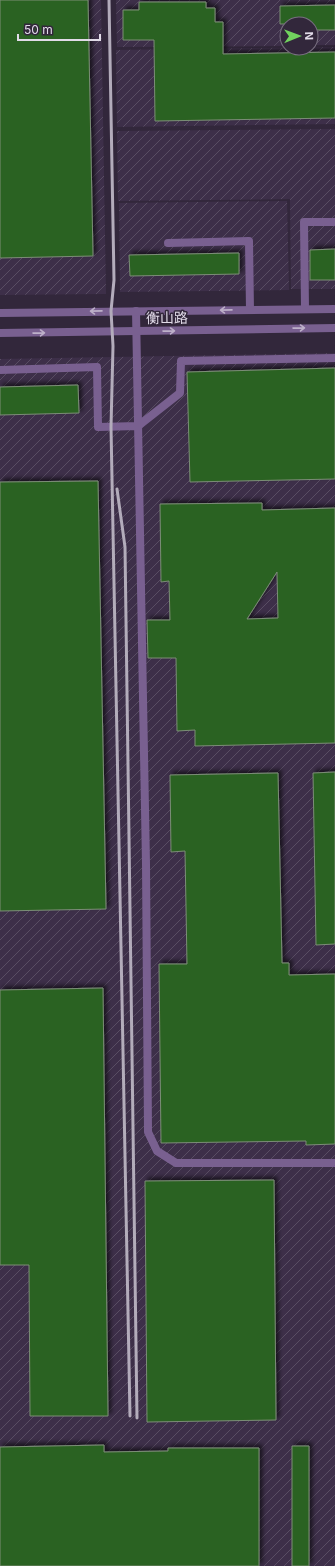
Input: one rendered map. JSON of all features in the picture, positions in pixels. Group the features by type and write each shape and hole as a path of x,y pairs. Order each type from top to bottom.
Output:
{"street":[{"path":"305,309 304,222 335,222"},
{"path":"168,243 249,241 250,310"},
{"name":"衡山路","path":"0,313 335,309"},
{"path":"136,311 146,856 148,1132 156,1151 176,1163 335,1163"},
{"name":"衡山路","path":"0,333 335,328"},
{"path":"0,370 97,367 98,427 138,426 180,393 181,361 335,358"}],"shaded area":[{"path":"0,0 101,0 106,294 0,295"},
{"path":"116,0 335,0 335,45 319,45 319,16 279,16 279,46 117,47"},
{"path":"319,47 335,47 335,124 117,127 116,50 279,48 279,56 319,56"},
{"path":"335,129 335,289 291,289 290,199 118,201 117,131"},
{"path":"287,201 289,290 120,292 119,203"},
{"path":"335,353 335,1566 0,1566 0,359"}],"building":[{"path":"0,0 88,0 93,256 0,258"},
{"path":"139,2 206,2 206,8 215,8 215,22 223,22 223,54 279,53 279,56 319,56 319,52 335,52 335,118 155,121 154,40 123,40 123,10 139,10"},
{"path":"335,5 335,30 319,30 319,16 280,16 280,6"},
{"path":"335,249 335,280 310,280 310,250"},
{"path":"239,253 239,274 130,276 129,255"},
{"path":"335,368 335,479 190,482 187,372"},
{"path":"78,385 79,413 0,415 0,387"},
{"path":"98,481 106,909 0,911 0,482"},
{"path":"262,503 262,510 335,508 335,743 195,746 195,730 177,731 176,658 148,658 147,620 170,620 169,581 161,582 160,504","holes":["277,572 278,618 247,619"]},
{"path":"335,772 335,944 316,945 313,773"},
{"path":"278,773 282,963 289,963 289,975 335,974 335,1144 306,1145 306,1141 161,1143 159,964 187,964 185,851 171,852 170,775"},
{"path":"103,988 108,1416 30,1416 29,1265 0,1265 0,990"},
{"path":"274,1180 276,1420 147,1422 145,1181"},
{"path":"104,1445 104,1452 168,1451 168,1448 259,1448 259,1566 0,1566 0,1447"},
{"path":"292,1446 309,1446 309,1566 292,1566"}],"railway":[{"path":"109,0 114,280 111,311 113,346 111,427 130,1416"},
{"path":"117,489 125,547 137,1418"}]}
